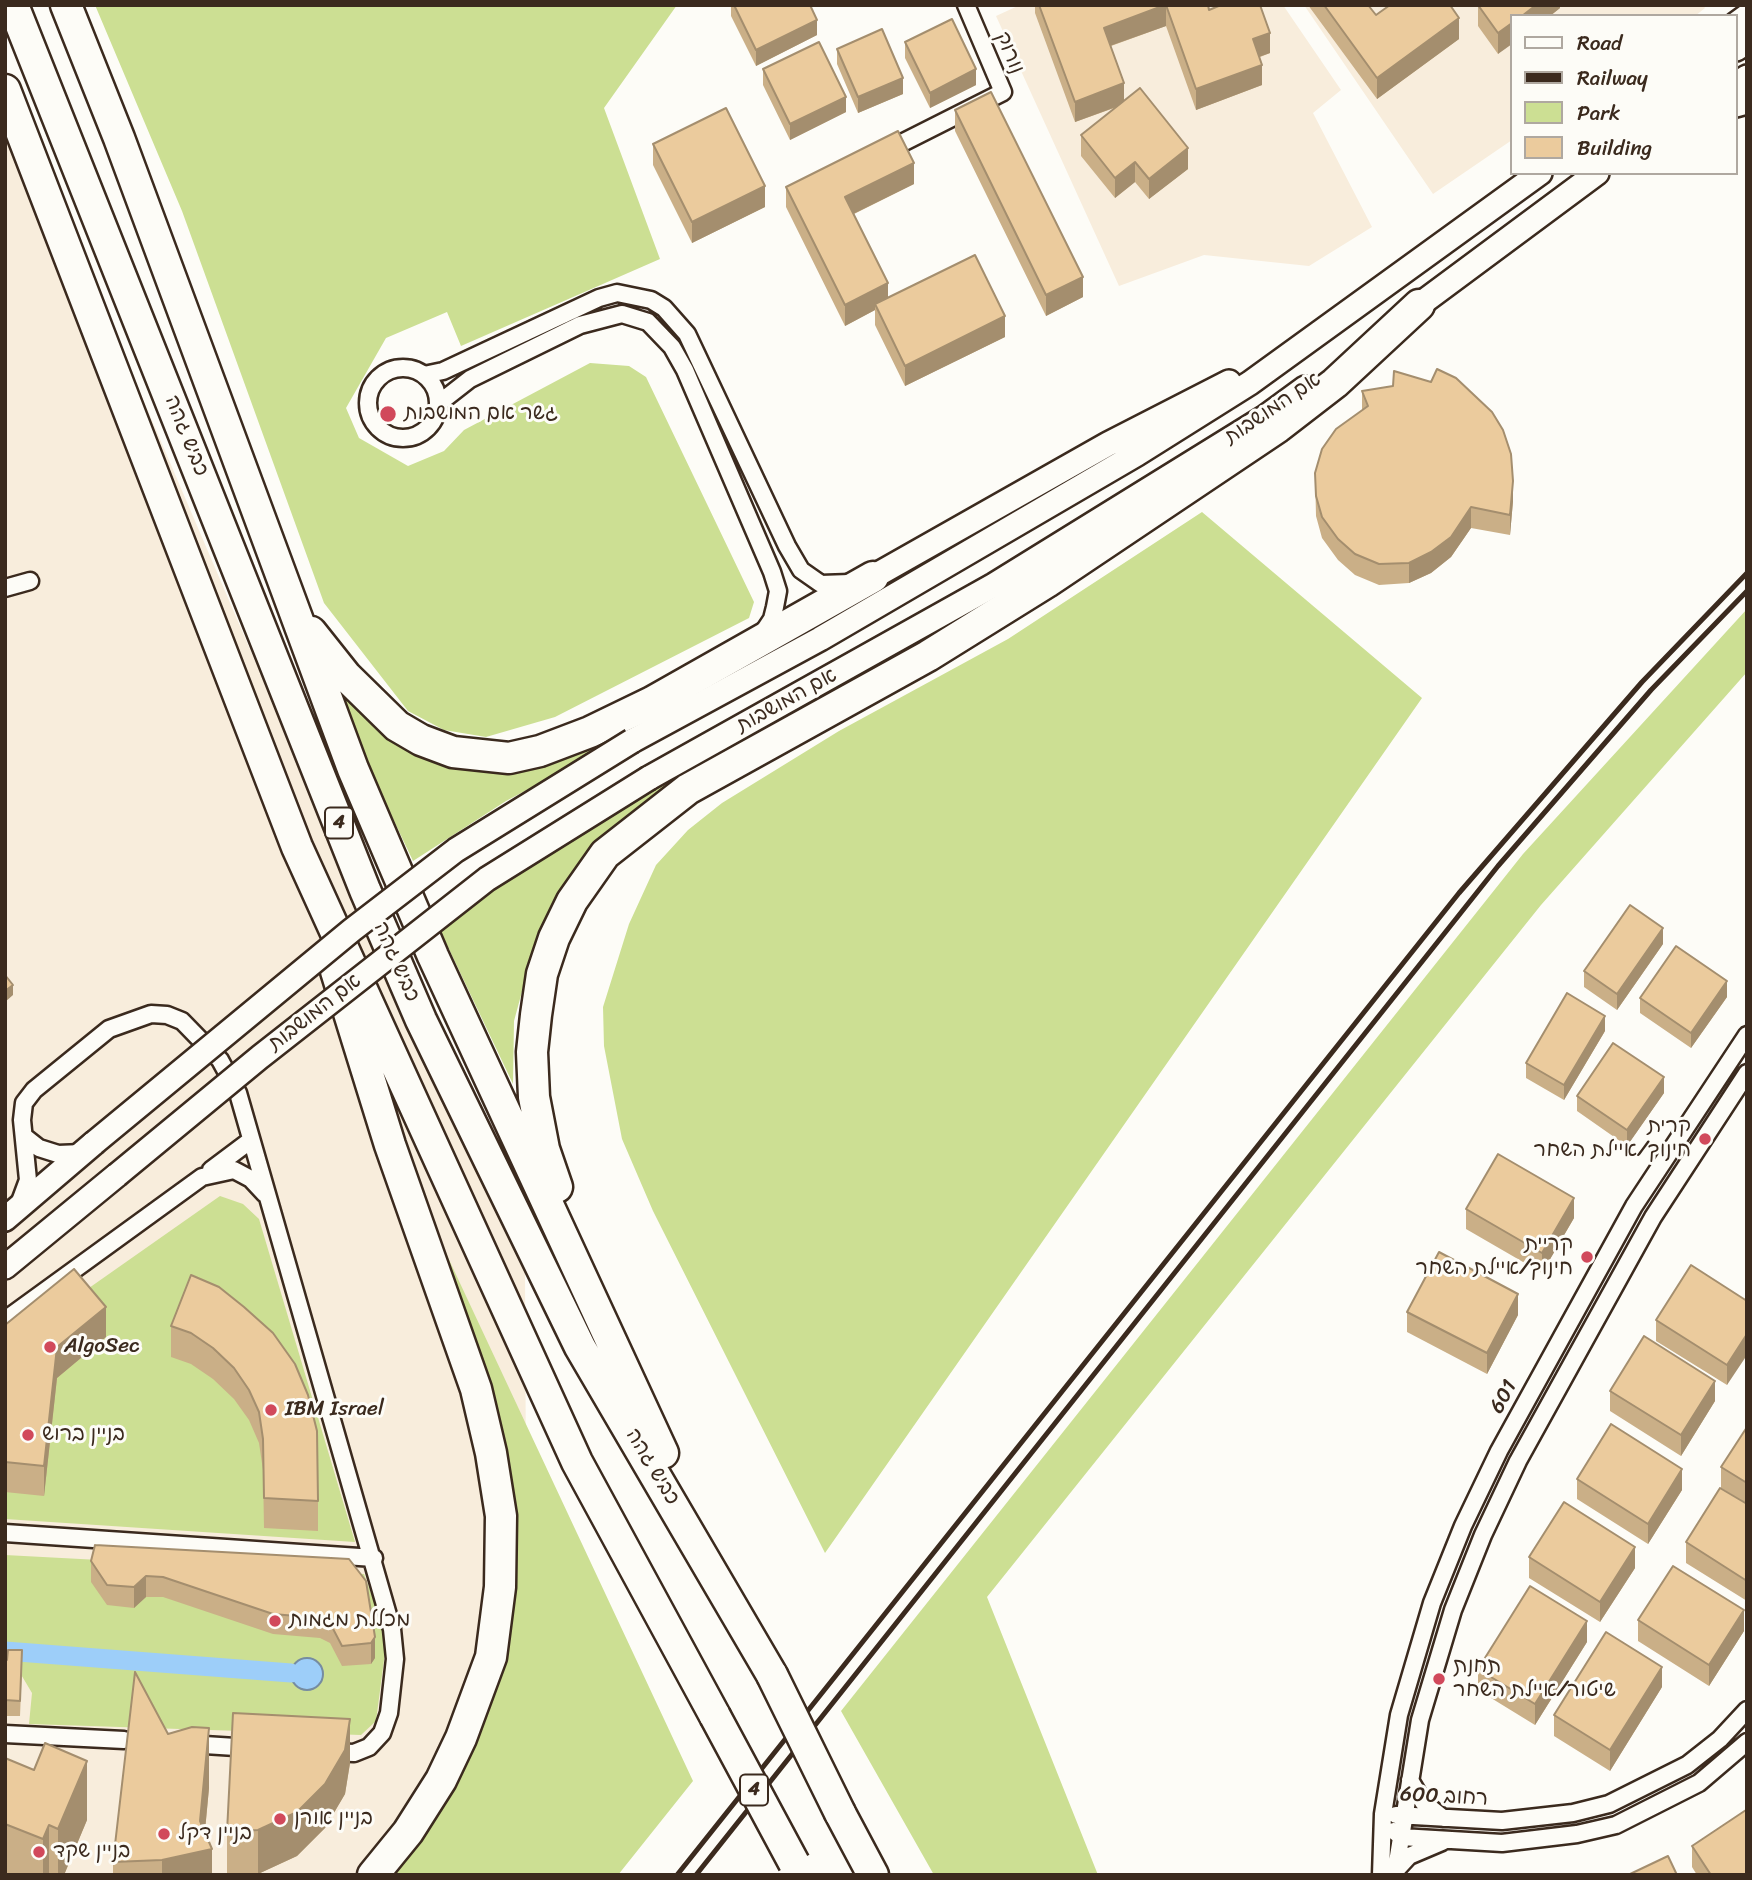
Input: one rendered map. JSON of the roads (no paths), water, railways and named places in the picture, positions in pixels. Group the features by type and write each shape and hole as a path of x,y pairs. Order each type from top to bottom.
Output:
{"highway":[{"name":"כביש גהה","path":"13,5 365,890 421,1020 580,1347 735,1608 772,1675 873,1875"},
{"path":"66,5 119,138 353,769 428,943 735,1608"},
{"name":"כביש גהה","path":"5,90 297,847 578,1462 797,1869"},
{"path":"608,1336 544,1149 534,1097 532,1052 542,974 554,939 572,901 594,868 624,837 688,789 928,656 1046,582 1278,427 1335,383 1419,305"},
{"path":"293,605 323,650 346,677 397,726 421,740 479,757 509,758 540,751 590,732 652,702 873,577"},
{"path":"297,847 390,1145 476,1389 491,1453 501,1517 500,1587 491,1657 461,1738 441,1780 408,1832 373,1875"}],"main road":[{"name":"אם המושבות","path":"11,1214 352,930 456,850 632,741 820,639 1148,447 1295,351 1537,175"},
{"name":"אם המושבות","path":"5,1267 270,1049 487,879 649,778 994,585 1264,418 1594,175"},
{"path":"873,577 1174,409 1295,351"}],"street":[{"name":"נורוק","path":"874,157 1003,92 966,5"},
{"path":"424,375 437,393 438,404 431,424 413,437 391,436 374,423 369,413 370,391 383,374 404,368 424,375 443,371 599,298 617,293 632,293 651,300 664,308 687,334 787,546 801,570 821,584 835,586 873,577"},
{"path":"438,404 470,379 580,325 622,314 648,322 673,347 778,591 772,619 765,631 742,652"},
{"path":"5,588 30,581"},
{"path":"11,1214 28,1180 22,1120 24,1103 34,1090 109,1029 151,1014 167,1015 182,1021 220,1060 238,1093 393,1629 394,1660 389,1713 382,1733 369,1746 354,1754 315,1751"},
{"name":"601","path":"1391,1873 1383,1814 1399,1715 1432,1603 1463,1526 1499,1451 1634,1206 1747,1035"},
{"name":"601","path":"1391,1873 1401,1837 1420,1720 1453,1610 1512,1473 1653,1217 1747,1073"},
{"path":"25,1138 39,1148 58,1154 88,1148"},
{"path":"5,1320 251,1140"},
{"path":"202,1178 234,1170 251,1180 267,1198"},
{"path":"5,1533 373,1558"},
{"name":"רחוב 600","path":"1383,1814 1502,1821 1539,1818 1609,1804 1687,1765 1720,1739 1747,1710"},
{"path":"5,1734 124,1740"},
{"name":"רחוב 600","path":"1383,1814 1391,1828 1401,1837 1444,1841 1502,1843 1541,1839 1616,1825 1699,1783 1747,1742"},
{"path":"171,1743 262,1748"},
{"path":"1410,1780 1423,1802 1445,1819"},
{"path":"1391,1873 1409,1856 1444,1841"}],"water":[{"path":"307,1658 318,1663 323,1674 318,1685 307,1690 296,1685 291,1674 296,1663"}],"waterway":[{"path":"5,1651 291,1673"}],"railway":[{"path":"677,1875 1459,893 1642,682 1747,573"},
{"path":"696,1875 1498,866 1651,690 1747,591"}],"place":[{"name":"גשר אם המושבות","path":"388,414"},
{"name":"קרית חינוך/איילת השחר","path":"1705,1139"},
{"name":"קריית חינוך/איילת השחר","path":"1587,1257"},
{"name":"AlgoSec","path":"50,1347"},
{"name":"IBM Israel","path":"271,1410"},
{"name":"בניין ברוש","path":"28,1435"},
{"name":"מכללת מגמות","path":"275,1621"},
{"name":"תחנת שיטור/איילת השחר","path":"1439,1679"},
{"name":"בניין אורן","path":"280,1819"},
{"name":"בניין דקל","path":"164,1834"},
{"name":"בניין שקד","path":"39,1852"}]}
